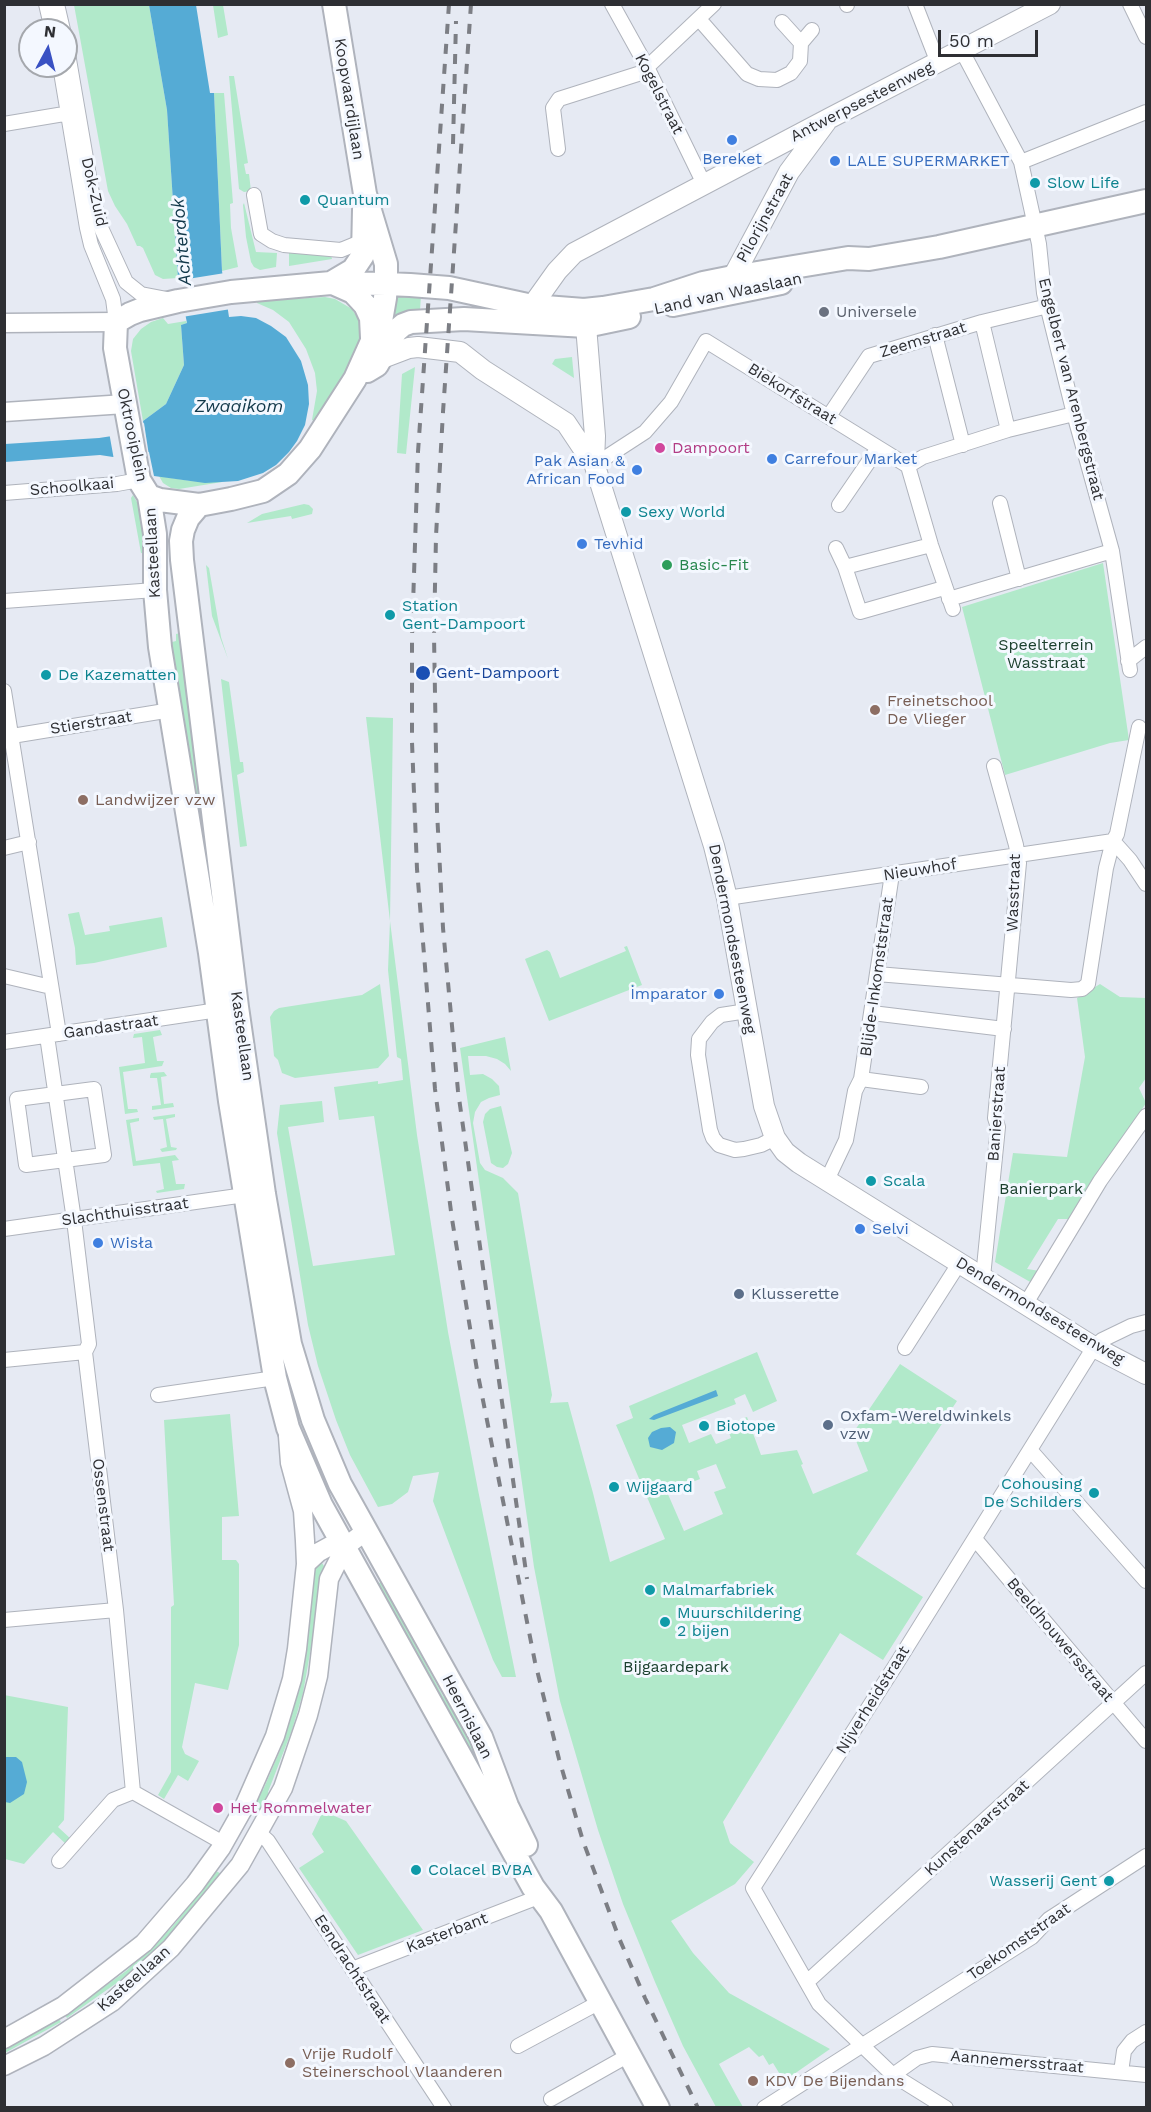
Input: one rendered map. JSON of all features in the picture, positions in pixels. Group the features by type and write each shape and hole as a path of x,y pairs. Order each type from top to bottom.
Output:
{"main road":[{"name":"Koopvaardijlaan","path":"334,4 365,194 386,264 386,284"},
{"name":"Antwerpsesteenweg","path":"537,307 571,255 1047,5"},
{"name":"Pilorijnstraat","path":"688,301 723,287 733,277 789,172 830,118"},
{"name":"Antwerpsesteenweg","path":"771,150 778,150 788,156 789,172"},
{"name":"Koopvaardijlaan","path":"363,245 365,194"},
{"name":"Land van Waaslaan","path":"585,318 620,320 688,301 730,294 825,267 848,258 869,259 1146,201"},
{"path":"332,283 353,270 363,255 363,245"},
{"name":"Land van Waaslaan","path":"585,318 703,283 733,277 825,267"},
{"path":"332,283 353,292 365,304 371,318 376,349"},
{"path":"116,322 130,314 178,301 231,292 332,283 386,284 466,291 585,318"},
{"name":"Oktrooiplein","path":"116,322 115,348 126,415 141,480 170,503 199,505 249,496 270,487 288,474 310,449 376,349 386,284"},
{"path":"376,349 390,340 403,325 422,320 585,318"},
{"name":"Dendermondsesteenweg","path":"585,318 595,436 594,463 714,846 727,898 764,1106 775,1138 785,1152 799,1163 1094,1347 1146,1374"},
{"path":"376,349 418,347 460,352 483,370 567,423 594,463"},
{"name":"Kasteellaan","path":"141,480 155,534 155,590 159,647 171,710 275,1378 288,1428 316,1496 345,1547"},
{"name":"Kasteellaan","path":"199,505 188,518 183,530 182,560 229,945 264,1194 285,1319 297,1370 323,1448 366,1531"},
{"name":"Heernislaan","path":"366,1531 481,1737 507,1806 543,1881 546,1904"},
{"name":"Heernislaan","path":"345,1547 658,2108"}],"street":[{"name":"Kogelstraat","path":"612,4 647,68 704,184"},
{"path":"558,149 554,108 559,99 641,73 714,4"},
{"path":"915,4 938,63"},
{"path":"1130,4 1146,37"},
{"path":"699,19 747,74 759,79 777,80 791,73 800,61 801,43 812,30"},
{"path":"782,22 801,43"},
{"name":"Engelbert van Arenbergstraat","path":"962,51 1021,162 1035,226 1048,306 1074,414 1112,551 1129,665 1146,647"},
{"name":"Dok-Zuid","path":"63,78 97,215 121,275 133,289 141,294 178,301"},
{"name":"Dok-Zuid","path":"70,78 87,228 91,245 113,299 116,322"},
{"path":"1021,162 1146,112"},
{"path":"4,124 73,113"},
{"path":"254,195 261,234 272,241 284,245 341,250 363,245"},
{"name":"Zeemstraat","path":"829,416 869,356 935,335 1048,306"},
{"path":"4,323 116,322"},
{"path":"982,322 1008,430"},
{"path":"935,335 963,444"},
{"name":"Biekorfstraat","path":"594,463 645,432 671,402 706,341 909,466"},
{"path":"4,412 126,415"},
{"path":"949,599 909,466 923,457 963,444 1074,414"},
{"path":"839,505 878,448"},
{"name":"Schoolkaai","path":"4,493 141,480"},
{"path":"1000,503 1019,579"},
{"path":"845,567 931,545"},
{"path":"836,548 860,612 949,599 1112,551"},
{"path":"4,601 155,590"},
{"name":"Ossenstraat","path":"4,691 12,736 10,756 28,836 51,987 55,1094 74,1220 89,1344 84,1352 116,1610 133,1792"},
{"name":"Stierstraat","path":"12,736 171,710"},
{"path":"877,974 1071,990 1082,989 1088,984 1106,868 1117,834 1139,728"},
{"name":"Wasstraat","path":"994,766 1019,863 1008,986"},
{"path":"4,848 28,836"},
{"path":"1113,841 1130,860 1146,884"},
{"name":"Nieuwhof","path":"727,898 1113,841"},
{"name":"Blijde-Inkomststraat","path":"827,1180 846,1140 855,1091 861,1079 892,874"},
{"path":"4,976 51,987"},
{"name":"Banierstraat","path":"983,1277 998,1127 995,1118 1008,986"},
{"name":"Gandastraat","path":"4,1042 218,1010"},
{"path":"747,1011 721,1015 703,1033 698,1046 710,1130 719,1145 726,1148 744,1149 775,1138"},
{"path":"872,1013 1004,1029"},
{"name":"Blijde-Inkomststraat","path":"861,1079 921,1087"},
{"path":"94,1089 104,1155 26,1165 17,1099 55,1094 94,1089"},
{"path":"1025,1305 1101,1181 1146,1116"},
{"name":"Slachthuisstraat","path":"4,1229 245,1195"},
{"path":"905,1348 960,1262"},
{"path":"1094,1347 1102,1340 1131,1326 1146,1322"},
{"name":"Nijverheidstraat","path":"946,2108 894,2074 819,2004 753,1888 1094,1347"},
{"path":"4,1360 84,1352"},
{"path":"158,1395 275,1378"},
{"name":"Kasteellaan","path":"4,2039 63,2006 138,1949 160,1927 195,1884 221,1848 237,1820 275,1736 285,1706 297,1649 306,1564 303,1511 290,1463 288,1428"},
{"path":"1031,1450 1146,1581"},
{"name":"Kasteellaan","path":"4,2066 44,2046 112,2002 171,1948 240,1865 283,1788 308,1715 318,1676 329,1579 345,1547 366,1531"},
{"name":"Beeldhouwersstraat","path":"975,1539 1146,1740"},
{"name":"Kasteellaan","path":"306,1564 312,1557 330,1546 345,1547"},
{"path":"4,1620 116,1610"},
{"name":"Kunstenaarstraat","path":"807,1982 1146,1673"},
{"path":"59,1861 112,1800 133,1792 218,1840 227,1856 240,1865"},
{"path":"237,1820 259,1833"},
{"name":"Eendrachtstraat","path":"259,1833 268,1841 444,2108"},
{"name":"Toekomststraat","path":"764,2108 1032,1937 1049,1920 1146,1856"},
{"name":"Kasterbant","path":"352,1969 546,1904"},
{"path":"518,2046 600,2002"},
{"path":"1122,2072 1124,2051 1132,2041 1146,2032"},
{"name":"Aannemersstraat","path":"894,2074 917,2058 932,2054 1146,2075"},
{"path":"551,2099 629,2055"}],"green space":[{"path":"74,5 149,5 167,110 178,278 163,279 155,275 143,248 137,246 108,191"},
{"path":"213,5 223,5 228,35 218,38"},
{"path":"229,76 234,76 248,163 244,164 246,174 249,174 251,191 244,192 239,189"},
{"path":"214,93 224,93 233,203 230,204 231,228 238,267 222,271"},
{"path":"244,203 256,252 277,253 276,267 260,270 251,262 246,237"},
{"path":"289,253 331,255 332,259 289,266"},
{"path":"393,293 421,295 420,311 408,312 391,320"},
{"path":"325,297 335,299 352,309 361,324 362,333 360,346 352,362 314,421 312,420 317,391 315,373 306,349 289,322 257,301"},
{"path":"163,318 168,324 186,321 187,323 181,325 184,365 166,404 143,421 131,351 133,339 151,322"},
{"path":"572,357 574,378 552,364 555,359"},
{"path":"415,367 406,454 397,453 402,374"},
{"path":"159,476 191,481 222,482 179,489 171,488 163,483"},
{"path":"133,495 142,511 146,554 141,553 131,498"},
{"path":"304,504 313,509 312,514 292,519 291,516 247,523 262,514"},
{"name":"Speelterrein Wasstraat","path":"1103,563 1129,740 1110,743 1005,775 962,607"},
{"path":"206,565 209,568 221,637 228,659 212,616"},
{"path":"184,632 227,984 168,643 176,641 176,634"},
{"path":"221,679 229,682 240,762 243,762 244,772 237,775 247,846 240,847"},
{"path":"366,717 393,718 390,921"},
{"path":"79,912 85,935 110,931 109,926 162,917 167,947 76,965 68,914"},
{"path":"390,921 417,1135 448,1332 516,1677 502,1677 493,1660 433,1501 439,1472 413,1476 408,1492 392,1504 378,1507 350,1455 336,1420 318,1366 308,1325 277,1133 280,1105 322,1101 324,1122 288,1127 313,1266 395,1255 374,1116 339,1120 334,1087 403,1080 401,1059 397,1057 388,970"},
{"path":"627,946 642,985 549,1021 525,959 547,950 550,952 560,978 626,951 624,947"},
{"path":"380,984 389,1056 378,1068 295,1078 282,1073 278,1060 274,1056 270,1017 274,1011 279,1008 362,995"},
{"name":"Banierpark","path":"1100,984 1120,997 1146,998 1146,1078 1139,1088 1146,1103 1070,1219 1058,1219 1027,1269 1040,1271 1032,1283 995,1262 1013,1153 1067,1157 1085,1057 1077,998"},
{"path":"160,1030 162,1035 153,1037 157,1061 164,1061 162,1066 123,1072 128,1109 137,1109 138,1112 125,1114 119,1067 145,1063 142,1037 133,1038 134,1034"},
{"name":"Bijgaardepark","path":"505,1037 511,1071 497,1059 486,1056 468,1056 470,1075 483,1074 499,1086 500,1095 481,1102 475,1112 473,1123 480,1163 485,1170 503,1178 518,1193 552,1395 550,1403 568,1402 610,1562 665,1539 616,1425 633,1418 629,1406 757,1352 777,1401 753,1412 745,1394 734,1399 736,1404 682,1425 689,1443 711,1434 716,1444 731,1438 726,1425 747,1417 761,1455 797,1450 813,1494 868,1471 853,1433 900,1364 957,1401 856,1554 923,1597 883,1660 840,1633 723,1822 730,1843 754,1862 735,1884 671,1921 693,1953 729,1993 830,2049 784,2081 773,2063 769,2065 763,2055 759,2057 749,2047 719,2064 743,2107 716,2107 683,2046 623,1904 598,1830 560,1701 534,1567 460,1048","holes":["716,1464 726,1488 714,1492 723,1514 684,1531 667,1492 700,1479 697,1471"]},
{"path":"164,1072 167,1076 161,1077 164,1104 173,1103 174,1107 152,1110 152,1106 161,1105 157,1078 150,1078 150,1076 151,1073"},
{"path":"501,1106 512,1153 508,1164 503,1168 491,1163 483,1122 485,1114 490,1109"},
{"path":"175,1114 175,1117 166,1119 171,1147 177,1148 162,1152 160,1149 167,1147 163,1119 154,1120 153,1117"},
{"path":"139,1118 139,1121 130,1123 136,1161 175,1155 179,1160 172,1161 176,1184 185,1184 184,1189 157,1193 156,1191 164,1189 160,1163 133,1166 126,1120"},
{"path":"230,1414 239,1516 222,1517 222,1560 236,1560 239,1564 239,1645 228,1690 195,1683 182,1747 185,1754 199,1761 188,1781 178,1775 164,1799 158,1795 171,1772 171,1607 174,1605 164,1420"},
{"path":"320,1560 324,1566 315,1645 311,1648 303,1693 292,1730 268,1792 269,1796 260,1814 250,1808 258,1791 263,1790 281,1748 293,1710 300,1683 313,1570"},
{"path":"381,1582 443,1696 462,1718 498,1801 375,1585"},
{"path":"4,1695 68,1707 64,1820 58,1827 72,1840 67,1845 53,1832 24,1864 5,1859"},
{"path":"323,1811 346,1821 423,1930 358,1955 299,1868 324,1852 312,1834"},
{"path":"213,1869 223,1875 174,1931 128,1975 67,2018 65,2015 126,1971 172,1927 202,1890 203,1882"},
{"path":"59,2019 61,2022 5,2053 5,2049"}],"water":[{"path":"149,5 196,5 210,93 214,93 222,271 229,317 256,318 286,337 301,361 308,385 309,404 305,425 289,452 276,465 263,473 238,481 205,483 154,476 149,452 113,457 100,455 5,462 5,444 99,438 145,431 143,421 166,404 184,365 181,325 187,323 178,278 167,110"},
{"path":"716,1390 718,1396 654,1420 649,1419 654,1415"},
{"path":"670,1427 676,1432 674,1443 662,1450 650,1447 648,1438 652,1432"},
{"path":"4,1757 16,1757 22,1762 27,1782 24,1794 10,1803 5,1802"}],"pier":[{"path":"225,273 231,309 182,317 175,281"},
{"path":"144,423 150,462 148,462 147,455 114,460 109,432 141,428 141,424"}],"railway":[{"path":"449,4 418,452 412,636 412,742 417,869 435,1089 452,1219 477,1370 535,1662 559,1759 583,1841 619,1938 698,2108"},
{"path":"471,4 436,536 434,635 437,811 443,928 458,1091 527,1579"},
{"path":"453,144 456,21"}],"place":[{"name":"Bereket","path":"732,140"},
{"name":"LALE SUPERMARKET","path":"835,161"},
{"name":"Slow Life","path":"1035,183"},
{"name":"Quantum","path":"305,200"},
{"name":"Universele","path":"824,312"},
{"name":"Dampoort","path":"660,448"},
{"name":"Carrefour Market","path":"772,459"},
{"name":"Pak Asian & African Food","path":"637,470"},
{"name":"Sexy World","path":"626,512"},
{"name":"Tevhid","path":"582,544"},
{"name":"Basic-Fit","path":"667,565"},
{"name":"Station Gent-Dampoort","path":"390,615"},
{"name":"Gent-Dampoort","path":"423,673"},
{"name":"De Kazematten","path":"46,675"},
{"name":"Freinetschool De Vlieger","path":"875,710"},
{"name":"Landwijzer vzw","path":"83,800"},
{"name":"İmparator","path":"719,994"},
{"name":"Scala","path":"871,1181"},
{"name":"Selvi","path":"860,1229"},
{"name":"Wisła","path":"98,1243"},
{"name":"Klusserette","path":"739,1294"},
{"name":"Oxfam-Wereldwinkels vzw","path":"828,1425"},
{"name":"Biotope","path":"704,1426"},
{"name":"Wijgaard","path":"614,1487"},
{"name":"Cohousing De Schilders","path":"1094,1493"},
{"name":"Malmarfabriek","path":"650,1590"},
{"name":"Muurschildering 2 bijen","path":"665,1622"},
{"name":"Het Rommelwater","path":"218,1808"},
{"name":"Colacel BVBA","path":"416,1870"},
{"name":"Wasserij Gent","path":"1109,1881"},
{"name":"Vrije Rudolf Steinerschool Vlaanderen","path":"290,2063"},
{"name":"KDV De Bijendans","path":"753,2081"}],"water label":[{"name":"Achterdok","path":"182,242"},
{"name":"Zwaaikom","path":"239,407"}]}
